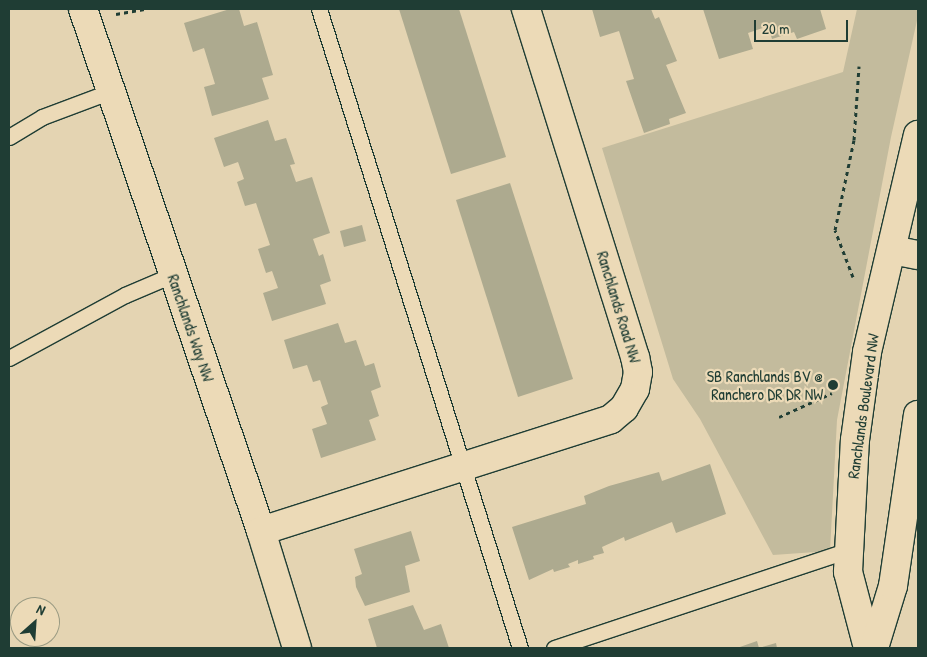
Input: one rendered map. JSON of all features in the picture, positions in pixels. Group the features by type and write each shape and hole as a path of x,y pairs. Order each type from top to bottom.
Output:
{"street":[{"name":"Ranchlands Way NW","path":"83,9 172,275 261,531 297,648"},
{"name":"Ranchlands Road NW","path":"261,531 612,419 624,408 635,388 638,372 526,9"},
{"name":"Ranchlands Boulevard NW","path":"868,648 848,572 854,449 866,362 918,136"},
{"path":"892,250 918,255"},
{"path":"874,648 893,586 912,488 918,415"}],"lane":[{"path":"319,9 520,648"},
{"path":"9,137 42,117 111,91"},
{"path":"9,358 125,295 172,275"},
{"path":"554,648 849,550"}],"path":[{"path":"855,282 835,230 854,140 858,66"},
{"path":"779,417 837,391"}],"shaded area":[{"path":"857,9 918,9 918,16 891,137 837,420 830,551 773,555 700,419 673,379 602,148 843,72"}],"building":[{"path":"230,9 239,9 244,26 257,22 273,75 262,78 269,99 212,116 204,87 215,84 204,48 193,52 184,23"},
{"path":"399,9 459,9 506,157 451,174"},
{"path":"592,9 651,9 655,19 659,17 677,61 666,65 686,113 669,119 670,124 644,133 626,81 634,79 619,31 600,37"},
{"path":"703,9 820,9 826,29 797,39 794,32 772,39 768,26 748,33 753,49 719,59"},
{"path":"268,120 275,141 286,138 295,164 290,165 296,182 312,177 330,233 313,239 319,256 323,254 331,281 320,285 326,304 272,321 263,293 278,288 272,271 266,273 258,249 270,245 256,203 245,206 237,182 244,179 238,162 224,167 214,138"},
{"path":"510,183 573,379 518,397 456,200"},
{"path":"362,225 366,241 344,247 340,231"},
{"path":"338,323 345,343 356,340 365,366 374,363 381,387 371,391 379,416 369,420 376,440 321,458 312,429 327,424 321,407 328,404 320,380 313,382 307,365 293,369 284,340"},
{"path":"710,464 726,514 676,533 672,522 625,541 624,537 602,547 604,553 593,556 594,559 578,564 578,560 568,564 570,567 554,572 553,569 529,580 512,527 586,504 584,496 609,486 659,472 662,481"},
{"path":"411,531 420,561 405,566 410,592 365,606 356,587 355,577 362,574 354,549"},
{"path":"413,605 424,630 441,624 449,648 377,648 368,619"},
{"path":"757,641 759,648 737,648"},
{"path":"776,643 777,648 759,648"}],"place":[{"name":"SB Ranchlands BV @ Ranchero DR DR NW","path":"833,385"}]}
